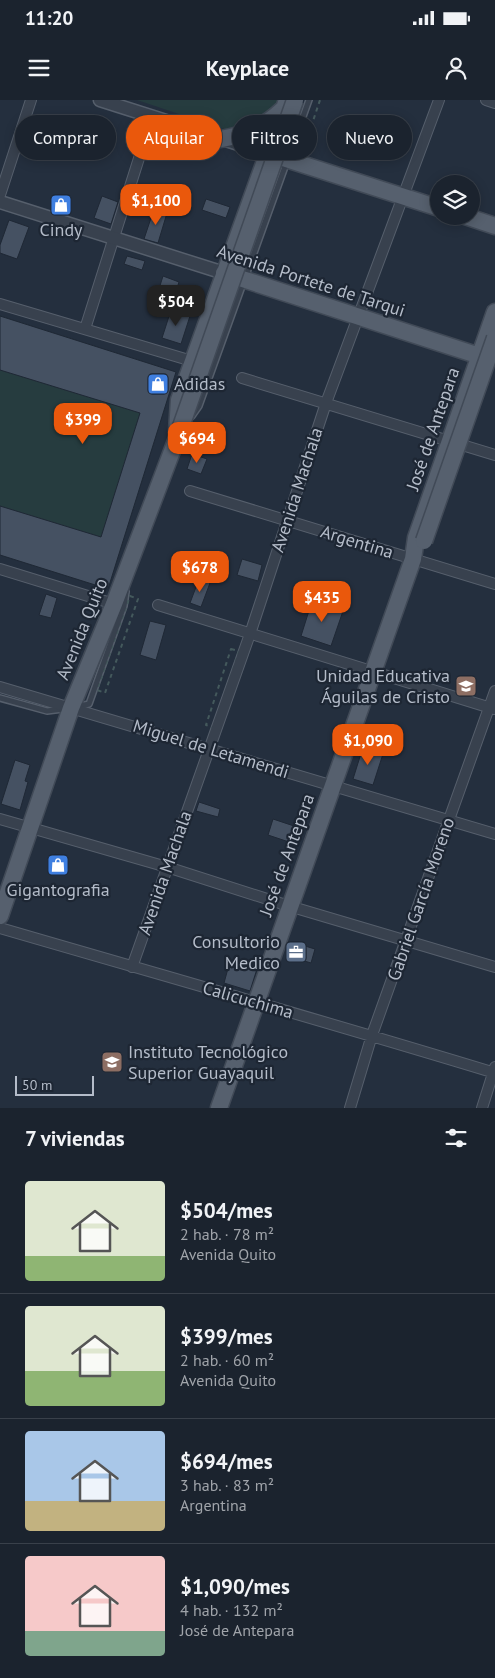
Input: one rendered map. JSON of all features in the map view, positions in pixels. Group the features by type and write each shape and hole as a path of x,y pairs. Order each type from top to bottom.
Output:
{"main road":[{"path":"222,139 241,135 258,128 272,120 289,103"},
{"name":"Avenida Quito","path":"284,115 289,103"},
{"name":"Avenida Quito","path":"0,916 71,708 114,604 176,439 289,103"},
{"name":"Avenida Quito","path":"176,439 179,400 264,160"},
{"path":"287,160 430,205"},
{"path":"480,221 495,226"},
{"name":"Avenida Portete de Tarqui","path":"224,273 487,359"},
{"name":"José de Antepara","path":"218,1108 413,559 416,538 450,441 487,359 495,312"},
{"name":"José de Antepara","path":"413,559 424,541 495,338"}],"street":[{"path":"0,195 31,100"},
{"path":"100,100 146,115"},
{"name":"Avenida Machala","path":"132,967 250,634 326,403 438,100"},
{"path":"486,100 495,103"},
{"path":"85,329 138,160"},
{"name":"Avenida Portete de Tarqui","path":"0,202 224,273"},
{"path":"0,304 192,361"},
{"path":"242,378 495,455"},
{"name":"Argentina","path":"190,491 495,584"},
{"path":"0,570 114,604"},
{"path":"158,605 492,708"},
{"name":"Miguel de Letamendi","path":"0,687 495,834"},
{"name":"Gabriel García Moreno","path":"350,1108 372,1036 448,821 492,708 495,691"},
{"path":"0,819 167,867 495,967"},
{"name":"Calicuchima","path":"0,928 494,1070"},
{"path":"482,1108 494,1070"}],"lane":[{"name":"Avenida Quito","path":"304,115 309,100"},
{"name":"Avenida Quito","path":"176,439 199,406 287,160"},
{"name":"Avenida Quito","path":"71,708 89,704 124,606 129,564"},
{"name":"Miguel de Letamendi","path":"0,698 47,711 71,708"}],"path":[{"path":"315,115 320,100"}],"green space":[{"path":"137,100 281,100 276,115 232,115 232,132 222,128 222,115 182,115"},
{"path":"0,316 176,372 108,589 0,555"}],"building":[{"path":"102,196 118,202 111,224 94,218"},
{"path":"206,199 230,207 226,218 202,210"},
{"path":"154,209 167,213 158,243 144,239"},
{"path":"9,220 29,227 17,259 0,253 0,245"},
{"path":"127,256 145,261 142,270 124,264"},
{"path":"163,276 179,282 174,297 158,292"},
{"path":"171,310 190,316 181,344 162,338"},
{"path":"0,316 176,372 108,589 0,555 0,506 101,537 140,413 0,370"},
{"path":"192,454 207,459 201,474 187,469"},
{"path":"242,559 262,565 258,581 237,575"},
{"path":"199,579 210,583 201,607 190,603"},
{"path":"46,594 57,598 51,618 39,615"},
{"path":"312,601 343,611 331,646 301,636"},
{"path":"150,621 166,625 156,660 140,655"},
{"path":"363,747 383,754 373,785 353,779"},
{"path":"15,760 30,765 25,781 28,782 20,810 1,804"},
{"path":"199,802 220,809 218,817 196,811"},
{"path":"273,819 300,828 295,844 268,835"},
{"name":"Gigantografia","path":"55,854 67,859 61,875 49,871"},
{"path":"295,943 315,949 311,963 291,957"},
{"path":"230,961 257,969 250,991 224,983"}],"place":[{"name":"Cindy","path":"61,205"},
{"name":"Adidas","path":"158,384"},
{"name":"Unidad Educativa Águilas de Cristo","path":"466,686"},
{"name":"Gigantografia","path":"58,865"},
{"name":"Consultorio Medico","path":"296,952"},
{"name":"Instituto Tecnológico Superior Guayaquil","path":"112,1062"}]}
